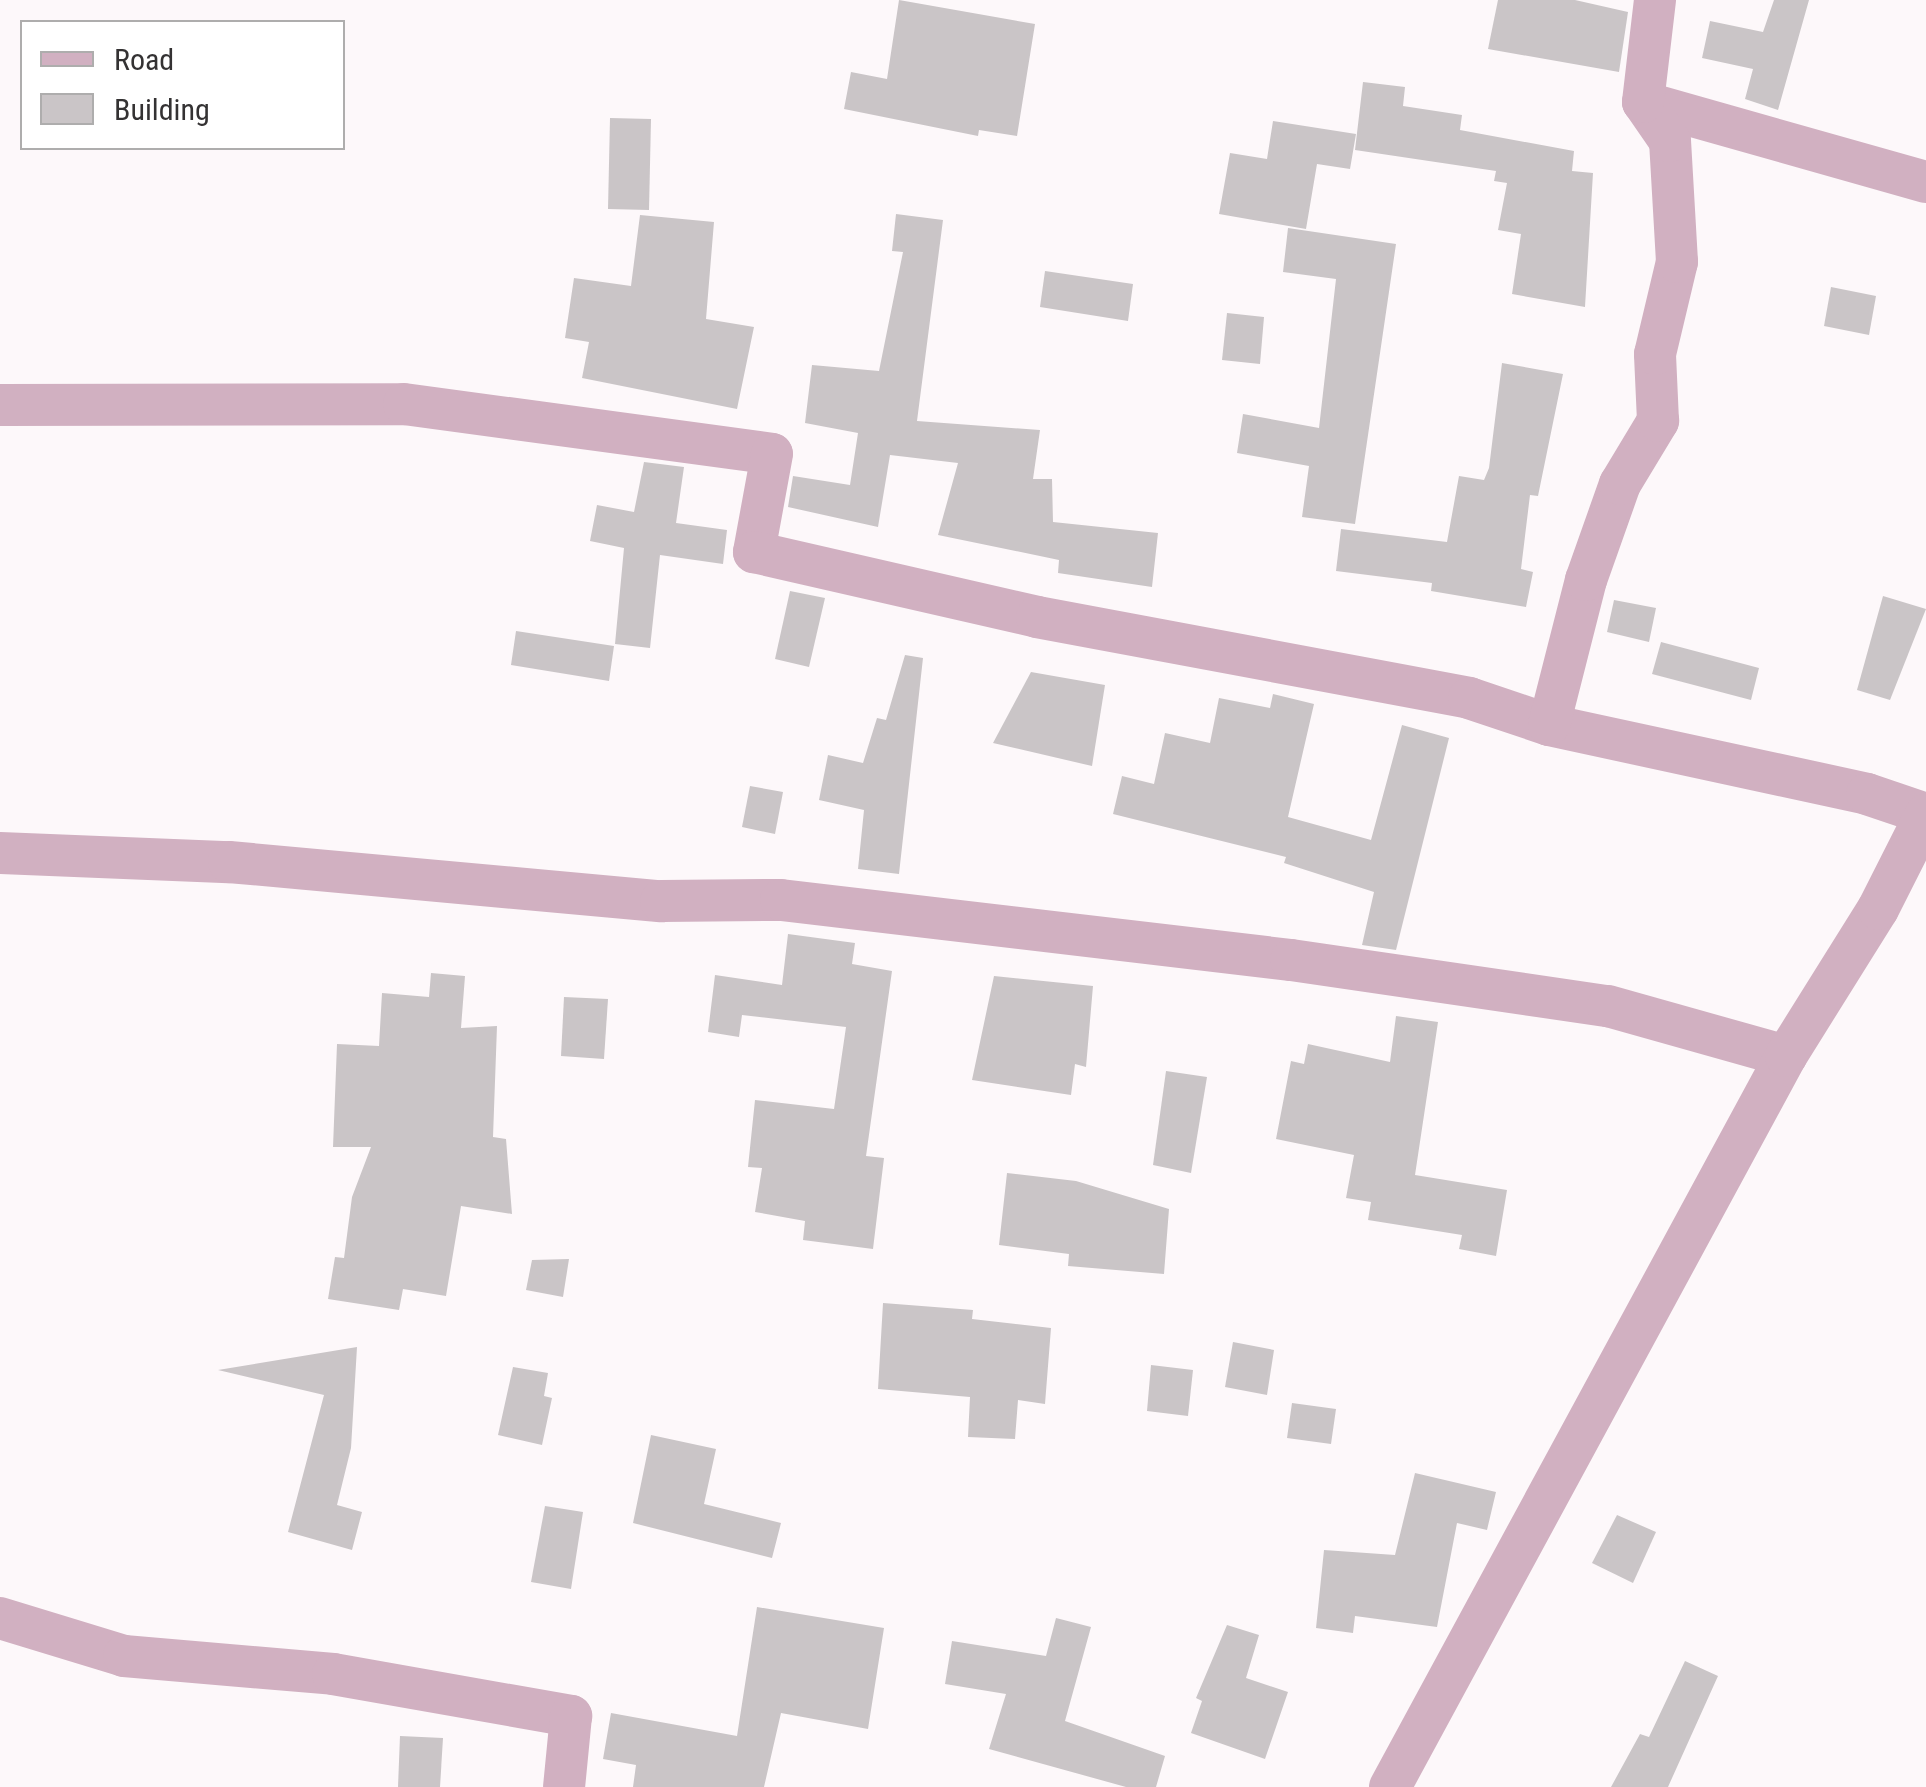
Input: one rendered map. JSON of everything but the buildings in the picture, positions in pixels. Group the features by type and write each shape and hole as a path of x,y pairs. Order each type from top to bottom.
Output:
{"street":[{"path":"1549,725 1620,484 1658,421 1655,354 1677,262 1670,142 1642,102 1655,0"},
{"path":"1642,102 1926,182"},
{"path":"0,405 404,404 772,454 754,552 1037,617 1469,698 1549,725 1867,794 1926,814 1878,909 1786,1056 1390,1787"},
{"path":"0,853 229,862 661,901 781,900 1290,960 1608,1006 1786,1056"},
{"path":"0,1618 124,1656 332,1674 571,1716 564,1787"}]}
